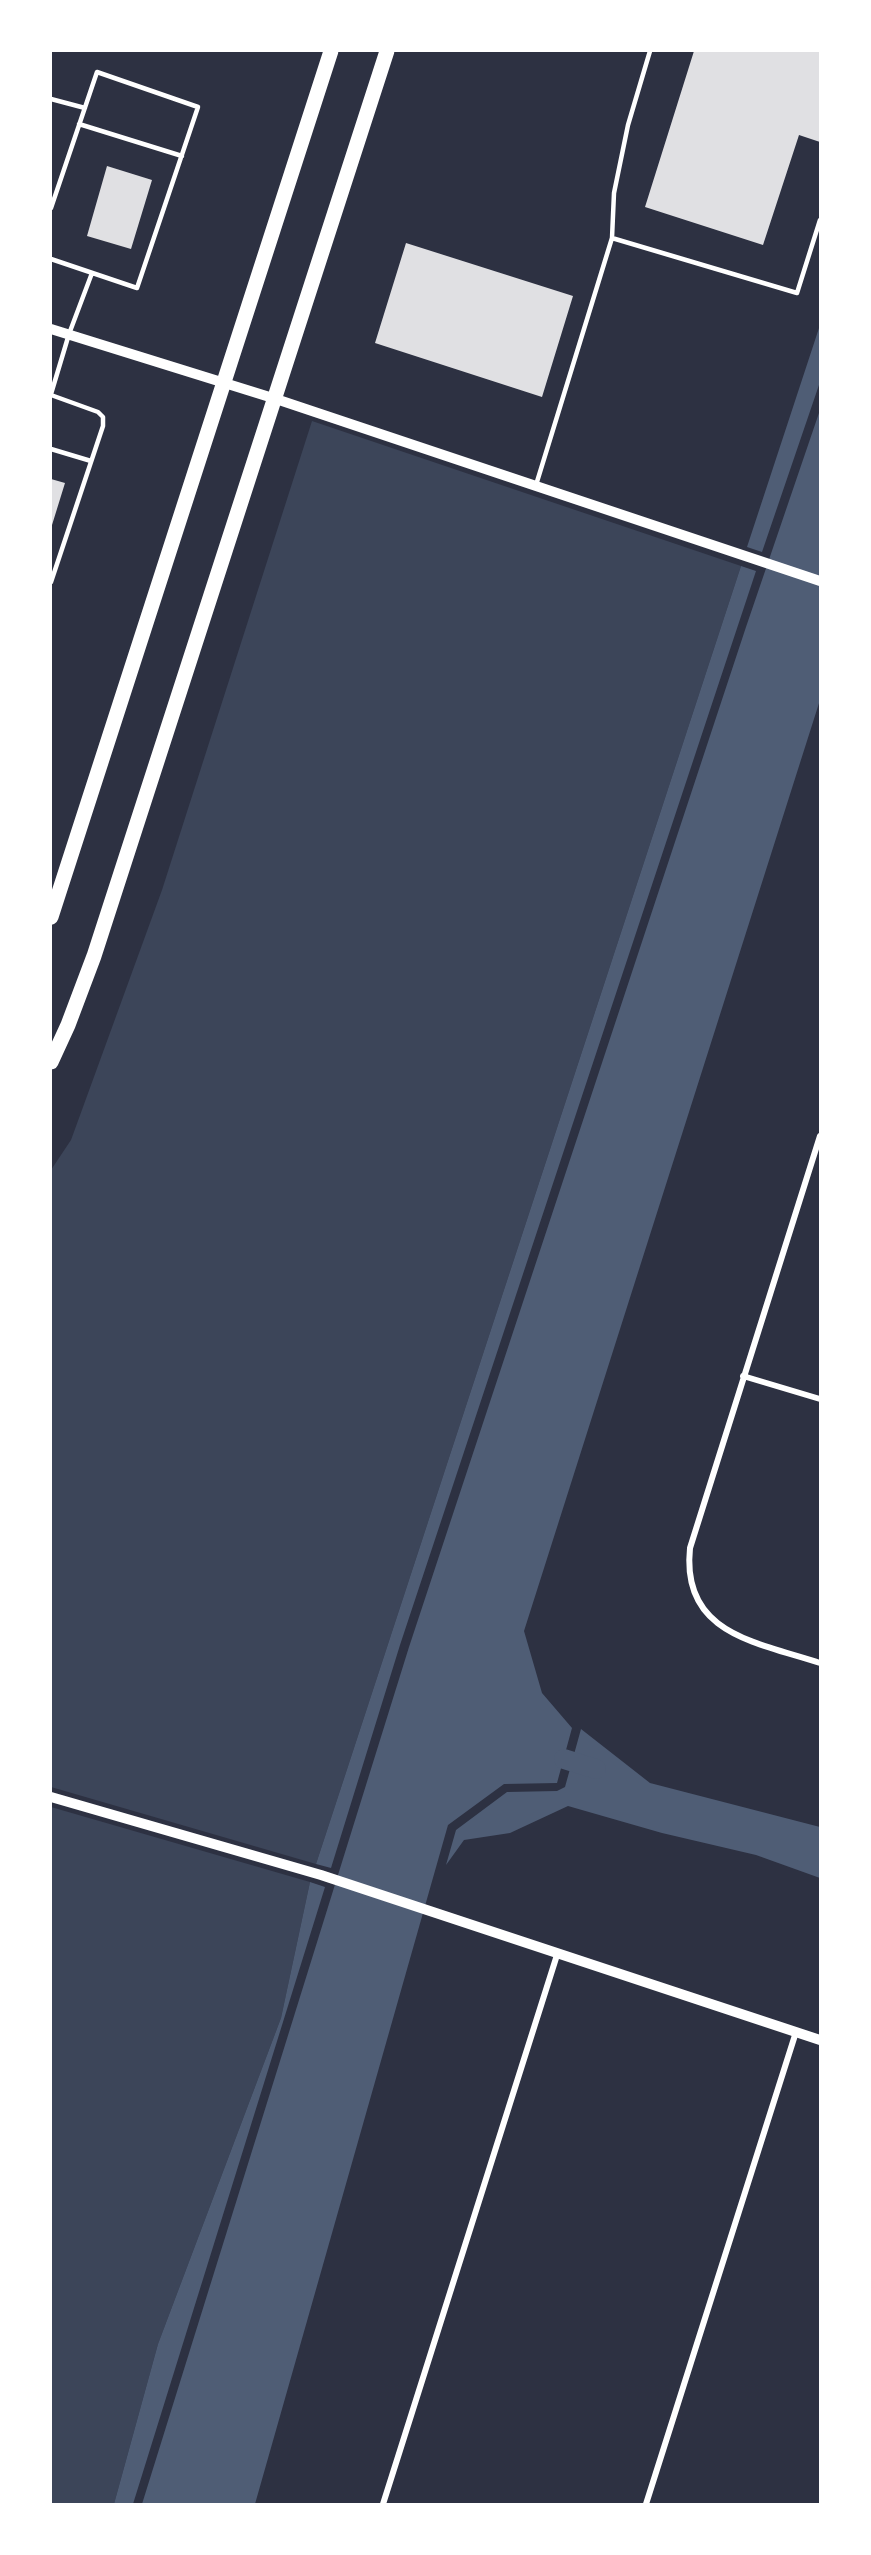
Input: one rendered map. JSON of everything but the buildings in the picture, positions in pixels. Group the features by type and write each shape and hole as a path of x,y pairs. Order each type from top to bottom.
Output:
{"main road":[{"path":"51,917 331,51"},
{"path":"51,1062 68,1025 94,956 387,51"}],"street":[{"path":"51,329 276,399 820,581"},
{"path":"820,1136 690,1548 690,1581 696,1599 717,1625 732,1635 820,1663"},
{"path":"743,1376 820,1400"},
{"path":"51,1797 321,1875 557,1955 820,2040"},
{"path":"383,2504 557,1955"},
{"path":"646,2504 796,2032"}],"lane":[{"path":"535,486 612,238 614,193 628,125 650,51"},
{"path":"51,208 97,72 198,107 137,288 51,259"},
{"path":"51,99 85,108"},
{"path":"79,124 182,156"},
{"path":"612,238 797,293 820,219"},
{"path":"51,582 103,426 103,417 92,409 51,395 69,334 92,273"},
{"path":"51,449 92,461"}],"shaded area":[{"path":"820,325 820,382 762,552 747,547"},
{"path":"820,410 820,700 524,1631 542,1693 572,1728 557,1783 504,1784 448,1825 255,2504 142,2504 409,1647 746,627"},
{"path":"312,421 741,566 316,1864 51,1787 51,1170 71,1140 162,890"},
{"path":"741,566 756,571 400,1645 331,1868 316,1864"},
{"path":"581,1729 650,1783 820,1827 820,1878 756,1855 662,1833 568,1806 510,1833 464,1840 446,1865 456,1830 507,1792 557,1791 565,1787"},
{"path":"51,1807 310,1882 281,2018 158,2344 114,2504 51,2504"},
{"path":"310,1882 325,1887 133,2504 114,2504 158,2344 281,2018"}],"waterway":[{"path":"564,1759 596,1769"}]}
